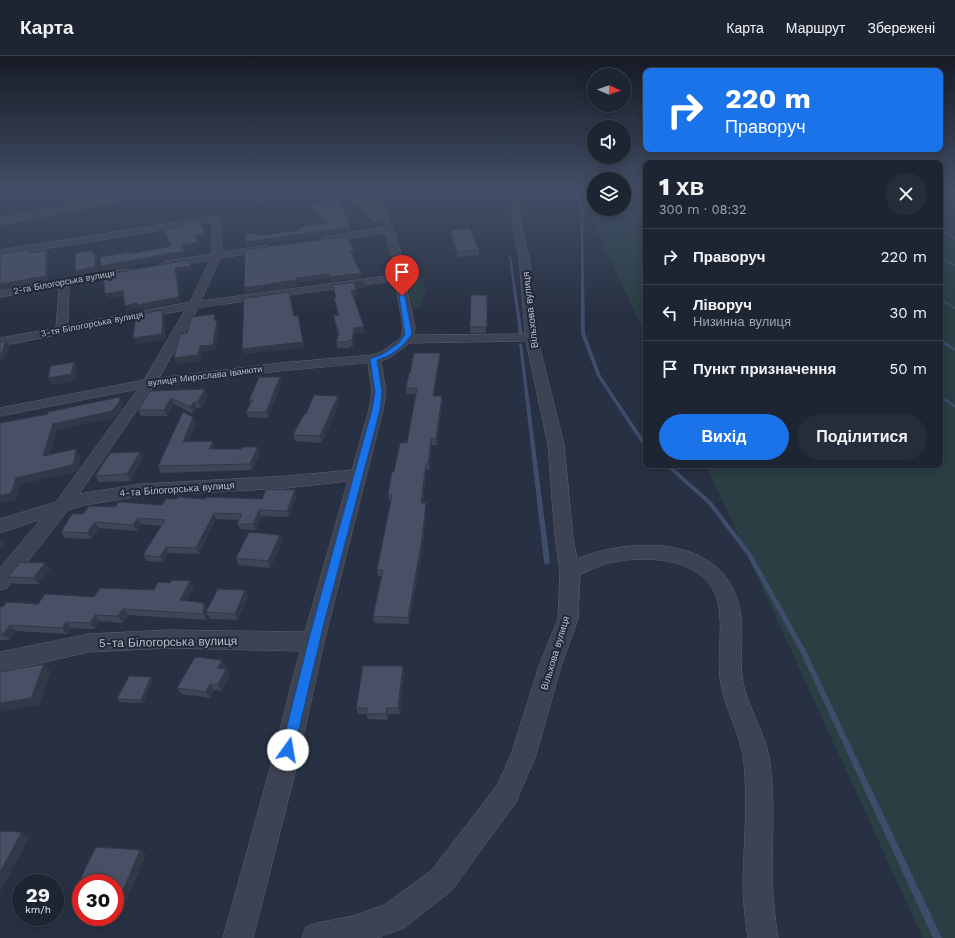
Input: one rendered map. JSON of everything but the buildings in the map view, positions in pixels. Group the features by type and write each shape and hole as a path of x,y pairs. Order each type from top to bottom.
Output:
{"street":[{"path":"0,253 139,231"},
{"path":"0,582 63,505 149,383 194,305 217,255 216,231"},
{"path":"316,241 375,231"},
{"path":"390,231 399,263 399,277 409,327 406,339 522,338 532,336"},
{"name":"Вільхова вулиця","path":"317,938 353,931 393,917 442,880 507,793 524,755 550,666 568,618 570,571 564,537 556,445 532,336 524,258 518,231"},
{"path":"156,266 278,246"},
{"name":"2-га Білогорська вулиця","path":"0,294 133,270"},
{"name":"3-тя Білогорська вулиця","path":"0,342 194,305 399,277"},
{"path":"62,330 64,283"},
{"name":"вулиця Мирослава Іванюти","path":"0,412 149,383 280,367 374,359 385,355 406,339"},
{"path":"238,938 284,765 314,642 376,410 379,392 374,359"},
{"name":"4-та Білогорська вулиця","path":"0,526 84,499 141,490 287,482 358,475"},
{"path":"570,571 596,559 611,556 653,553 675,555 694,562 710,572 723,585 728,602 732,636 730,668 732,685 736,702 752,738 760,795 761,832 758,872 763,938"},
{"name":"5-та Білогорська вулиця","path":"0,662 89,643 168,639 314,642"}],"shaded area":[{"path":"596,231 643,231 643,330"},
{"path":"943,231 955,231 955,938 923,938 707,468 943,468"},
{"path":"408,274 420,276 426,288 421,308 413,310 407,281"}],"waterway":[{"path":"582,231 583,333 599,376 643,442"},
{"path":"943,232 955,238"},
{"path":"510,256 521,335"},
{"path":"943,259 955,265"},
{"path":"943,301 955,308"},
{"path":"943,342 955,350"},
{"path":"520,344 547,562"},
{"path":"943,398 955,407"},
{"path":"670,468 710,503 749,554 803,651 938,938"}],"route":[{"path":"288,750 317,627 376,410 379,392 374,359 385,355 401,345 408,334 409,327 402,296"}]}
